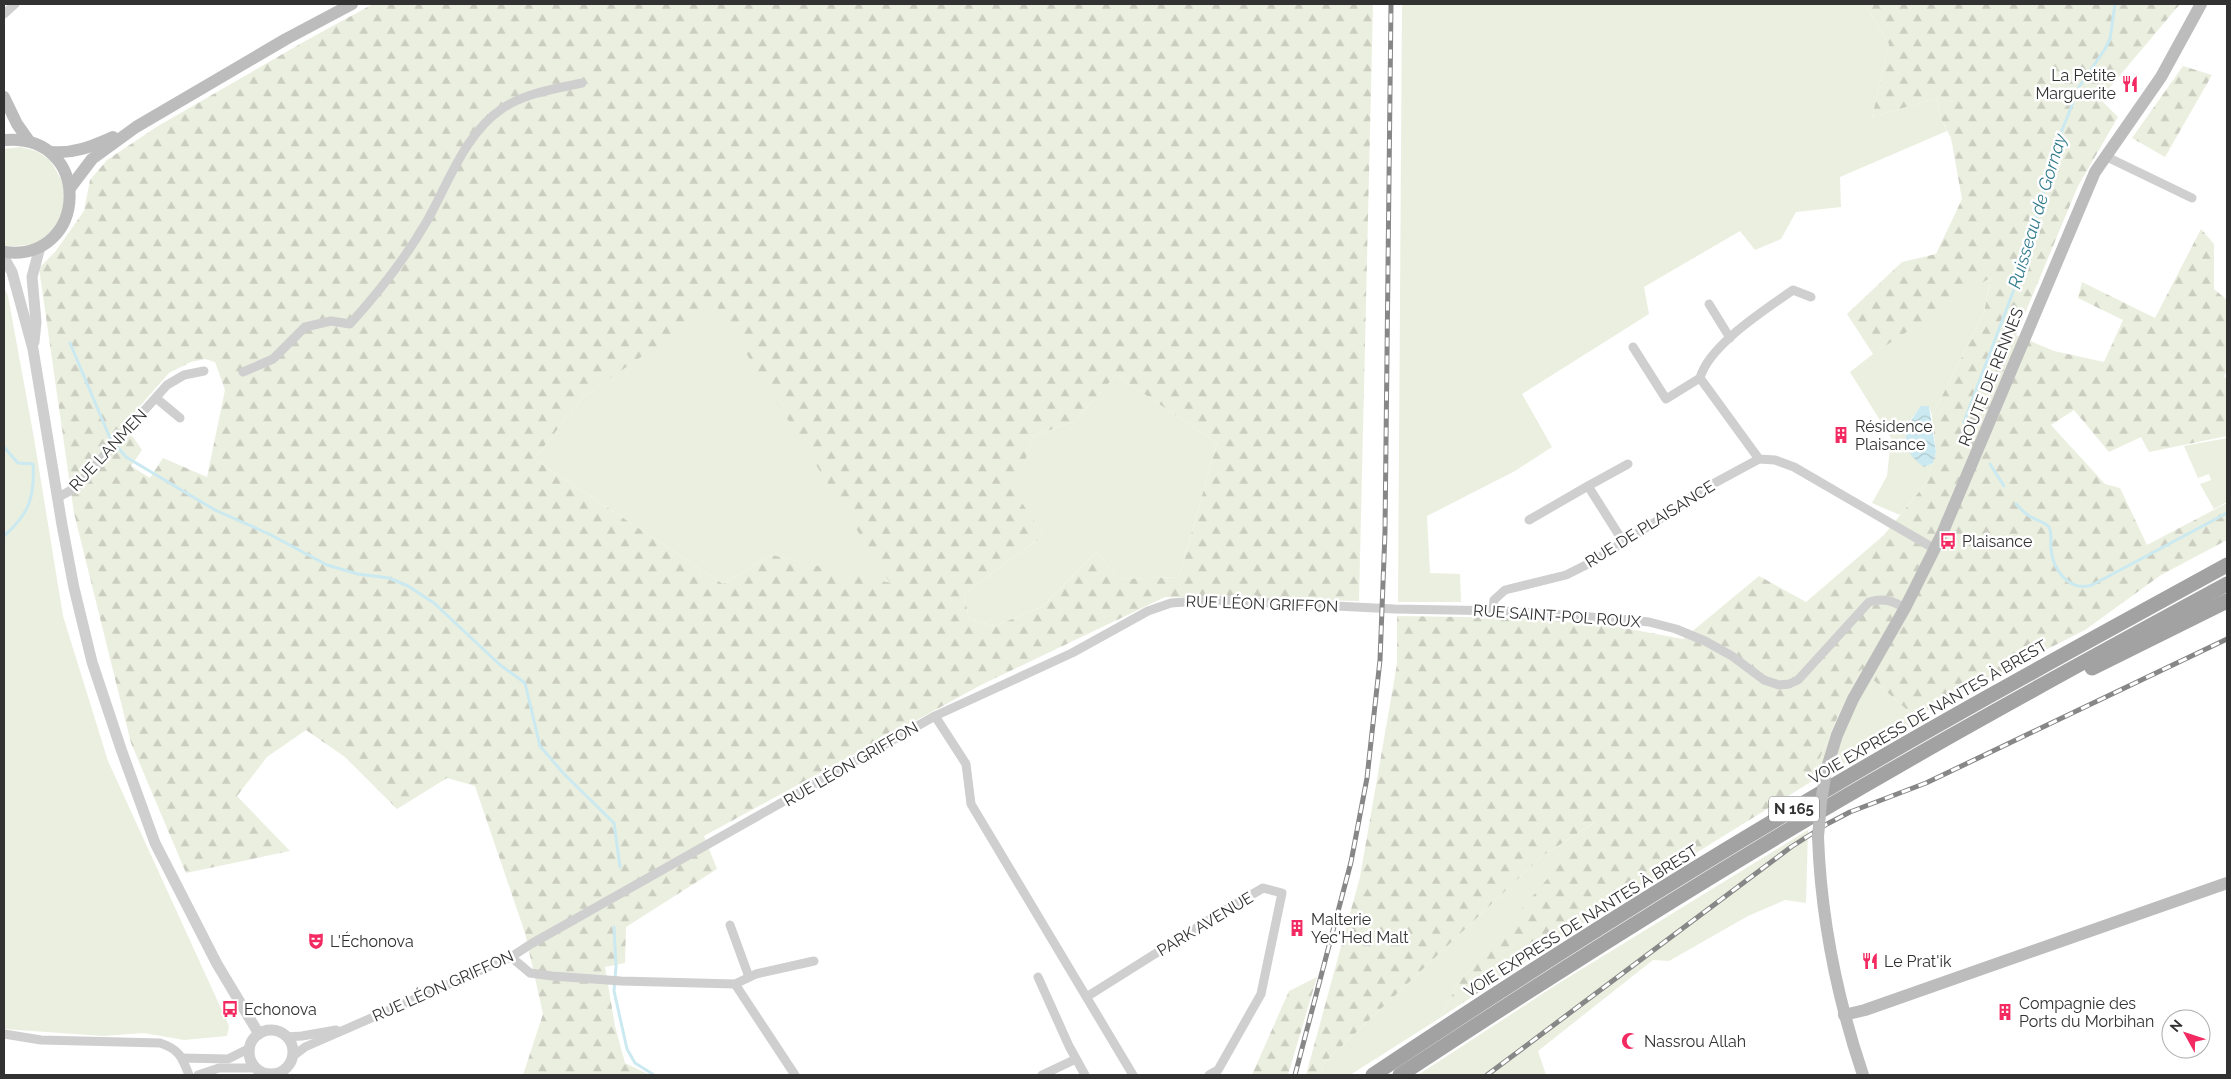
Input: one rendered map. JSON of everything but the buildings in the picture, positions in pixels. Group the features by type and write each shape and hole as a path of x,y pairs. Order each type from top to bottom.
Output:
{"highway":[{"name":"VOIE EXPRESS DE NANTES À BREST","path":"1373,1075 1563,952 1802,804 2016,681 2227,566"},
{"name":"VOIE EXPRESS DE NANTES À BREST","path":"1400,1075 1527,992 1747,855 1891,770 2054,678 2227,584"},
{"path":"2054,678 2073,678 2227,601"}],"main road":[{"path":"4,140 29,141 51,152 66,154 84,150 136,126 352,4"},
{"name":"ROUTE DE RENNES","path":"1863,1075 1844,1015 1826,921 1819,868 1818,838 1821,802 1826,771 1837,735 1853,699 1905,608 1935,549 1968,476 2095,172 2165,71 2201,4"},
{"path":"4,99 17,124 29,141"},
{"path":"70,188 92,159 136,126"},
{"path":"4,252 27,252 40,247 52,239 64,222 71,202 70,188 67,174 51,152"},
{"path":"1844,1015 1865,1010 2227,883"}],"street":[{"path":"4,14 13,6"},
{"path":"243,372 274,359 305,327 331,321 350,324 388,281 428,220 453,167 481,129 502,109 529,95 582,83"},
{"path":"2106,156 2192,198"},
{"path":"33,349 36,322 32,277 40,247"},
{"path":"4,258 12,272 33,349 57,498 74,588 92,662 121,750 155,843 217,964 259,1034"},
{"path":"1633,347 1666,399 1700,378 1703,366 1730,338 1794,290 1811,297"},
{"path":"1709,304 1730,338"},
{"name":"RUE LANMEN","path":"57,498 75,488 167,385 184,375 204,371"},
{"path":"1700,378 1759,459 1775,460 1794,467 1935,549"},
{"name":"RUE LANMEN","path":"156,398 180,418"},
{"name":"RUE DE PLAISANCE","path":"1493,611 1494,600 1505,590 1566,575 1624,543 1698,492 1759,459"},
{"path":"1529,520 1628,464"},
{"path":"1588,486 1624,543"},
{"name":"RUE SAINT-POL ROUX","path":"1395,609 1493,611 1649,622 1676,629 1705,641 1732,656 1764,680 1779,685 1789,684 1798,680 1869,602 1882,598 1893,601 1905,608"},
{"name":"RUE LÉON GRIFFON","path":"292,1057 305,1047 511,957 935,716 1072,653 1148,611 1171,603 1214,600 1395,609"},
{"path":"935,716 966,764 971,804 1088,996 1133,1075"},
{"name":"PARK AVENUE","path":"1088,996 1263,888 1282,893 1261,994 1218,1070 1209,1075"},
{"path":"730,925 749,977"},
{"path":"511,957 530,973 552,976 621,981 734,984 749,977 814,961"},
{"path":"1038,977 1085,1075"},
{"path":"734,984 796,1075"},
{"name":"RUE LÉON GRIFFON","path":"286,1037 351,1027"},
{"path":"198,1075 220,1068 257,1068 273,1074 286,1072 292,1057 292,1048 282,1033 270,1030 259,1034 253,1040 250,1048 250,1059 257,1068"},
{"path":"4,1034 41,1040 160,1043 171,1047 182,1058 189,1075"},
{"path":"182,1058 228,1059 250,1048"},
{"path":"1042,1075 1076,1059"}],"green space":[{"path":"373,4 1373,4 1359,601 1165,597 981,685 704,836 717,869 626,927 625,963 605,967 615,1026 625,1063 650,1075 523,1075 543,1014 525,933 475,786 447,778 397,809 345,757 306,730 267,757 237,796 290,851 186,873 131,743 74,513 39,268 55,252 84,211 90,180 107,160 158,126","holes":["716,305 890,583 772,555 723,584 534,459 583,397","205,359 215,362 225,390 207,477 163,458 150,478 131,466 142,450 124,424 169,373 191,362","1116,375 1217,443 1179,577 1118,579 1097,552 1042,607 995,626 969,619 964,594 1044,535 1015,493 1033,436 1075,421"]},
{"path":"1402,4 1865,4 1889,44 1872,117 1937,98 1941,119 1947,131 1840,177 1841,207 1796,212 1781,239 1755,250 1740,231 1644,287 1649,314 1522,394 1552,447 1515,471 1427,516 1430,573 1460,574 1461,602 1398,602"},
{"path":"1865,4 2180,4 2100,99 2118,117 2078,186 2016,335 2054,351 2104,362 2123,320 2078,298 2082,282 2155,318 2201,229 2214,244 2214,289 2227,300 2227,371 2224,376 2227,380 2227,436 2149,452 2141,437 2109,452 2074,410 2051,425 2105,484 2120,488 2147,545 2227,503 2227,540 2161,575 2085,630 1915,717 1861,669 1809,783 1596,915 1440,1018 1459,982 1597,821 1542,856 1325,1062 1320,1075 1306,1075 1360,877 1397,664 1397,616 1527,618 1619,627 1683,639 1759,576 1806,602 1884,535 1927,482 1936,452 1932,416 1984,313 1991,277 1873,354 1847,314 1902,262 1936,254 1962,199 1951,138 1941,119 1937,98 1872,117 1889,44"},
{"path":"2183,66 2212,75 2165,157 2132,138"},
{"path":"20,147 36,151 50,160 66,188 62,221 38,244 4,247 4,149"},
{"path":"1991,276 1984,313 1932,416 1929,406 1921,406 1909,422 1905,434 1924,467 1933,463 1927,482 1900,515 1872,503 1887,476 1891,438 1850,372 1873,354"},
{"path":"4,287 8,296 34,438 63,616 108,761 229,1026 227,1036 184,1040 144,1033 103,1036 4,1029"},
{"path":"716,304 891,584 772,555 723,584 534,459 583,397"},
{"path":"1116,375 1217,443 1179,577 1118,579 1097,552 1042,607 995,626 969,619 964,594 1044,535 1014,493 1033,436 1075,421"},
{"path":"2227,438 2227,502 2214,509 2200,484 2211,480 2209,474 2198,478 2184,446"},
{"path":"1861,669 1915,717 1917,723 1809,783 1838,716"},
{"path":"1599,820 1459,982 1440,1018 1350,1075 1320,1075 1325,1062 1542,856"},
{"path":"1808,830 1806,903 1785,900 1748,916 1669,961 1653,960 1538,1051 1546,1075 1418,1075 1556,985"},
{"path":"1317,977 1288,1075 1252,1075 1289,991"}],"water":[{"path":"1921,406 1929,406 1936,452 1933,463 1924,467 1915,460 1906,445 1907,430"}],"waterway":[{"name":"Ruisseau de Gornay","path":"1964,422 2019,276 2061,133 2079,87 2110,39 2115,4"},
{"path":"70,343 110,438 126,457 215,510 269,534 327,565 358,574 389,578 408,586 434,603 499,664 525,683 540,746 564,774 614,823 620,867"},
{"path":"4,447 18,463 33,464 33,486 29,504 13,528 4,536"},
{"path":"1990,464 2004,486"},
{"path":"2016,504 2027,514 2050,528 2052,557 2059,571 2069,582 2084,586 2092,585 2227,513"},
{"path":"614,927 616,967 614,991 627,1049 635,1063 654,1075"}],"railway":[{"path":"1295,1075 1351,862 1367,778 1380,660 1385,532 1391,4"},
{"path":"1487,1075 1791,847 1827,824 1850,812 1926,783 2227,639"}],"place":[{"name":"La Petite Marguerite","path":"2130,84"},
{"name":"Résidence Plaisance","path":"1841,435"},
{"name":"Plaisance","path":"1948,541"},
{"name":"Malterie Yec'Hed Malt","path":"1297,928"},
{"name":"L'Échonova","path":"316,941"},
{"name":"Le Prat'ik","path":"1870,961"},
{"name":"Echonova","path":"230,1009"},
{"name":"Compagnie des Ports du Morbihan","path":"2005,1012"},
{"name":"Nassrou Allah","path":"1630,1041"}]}
